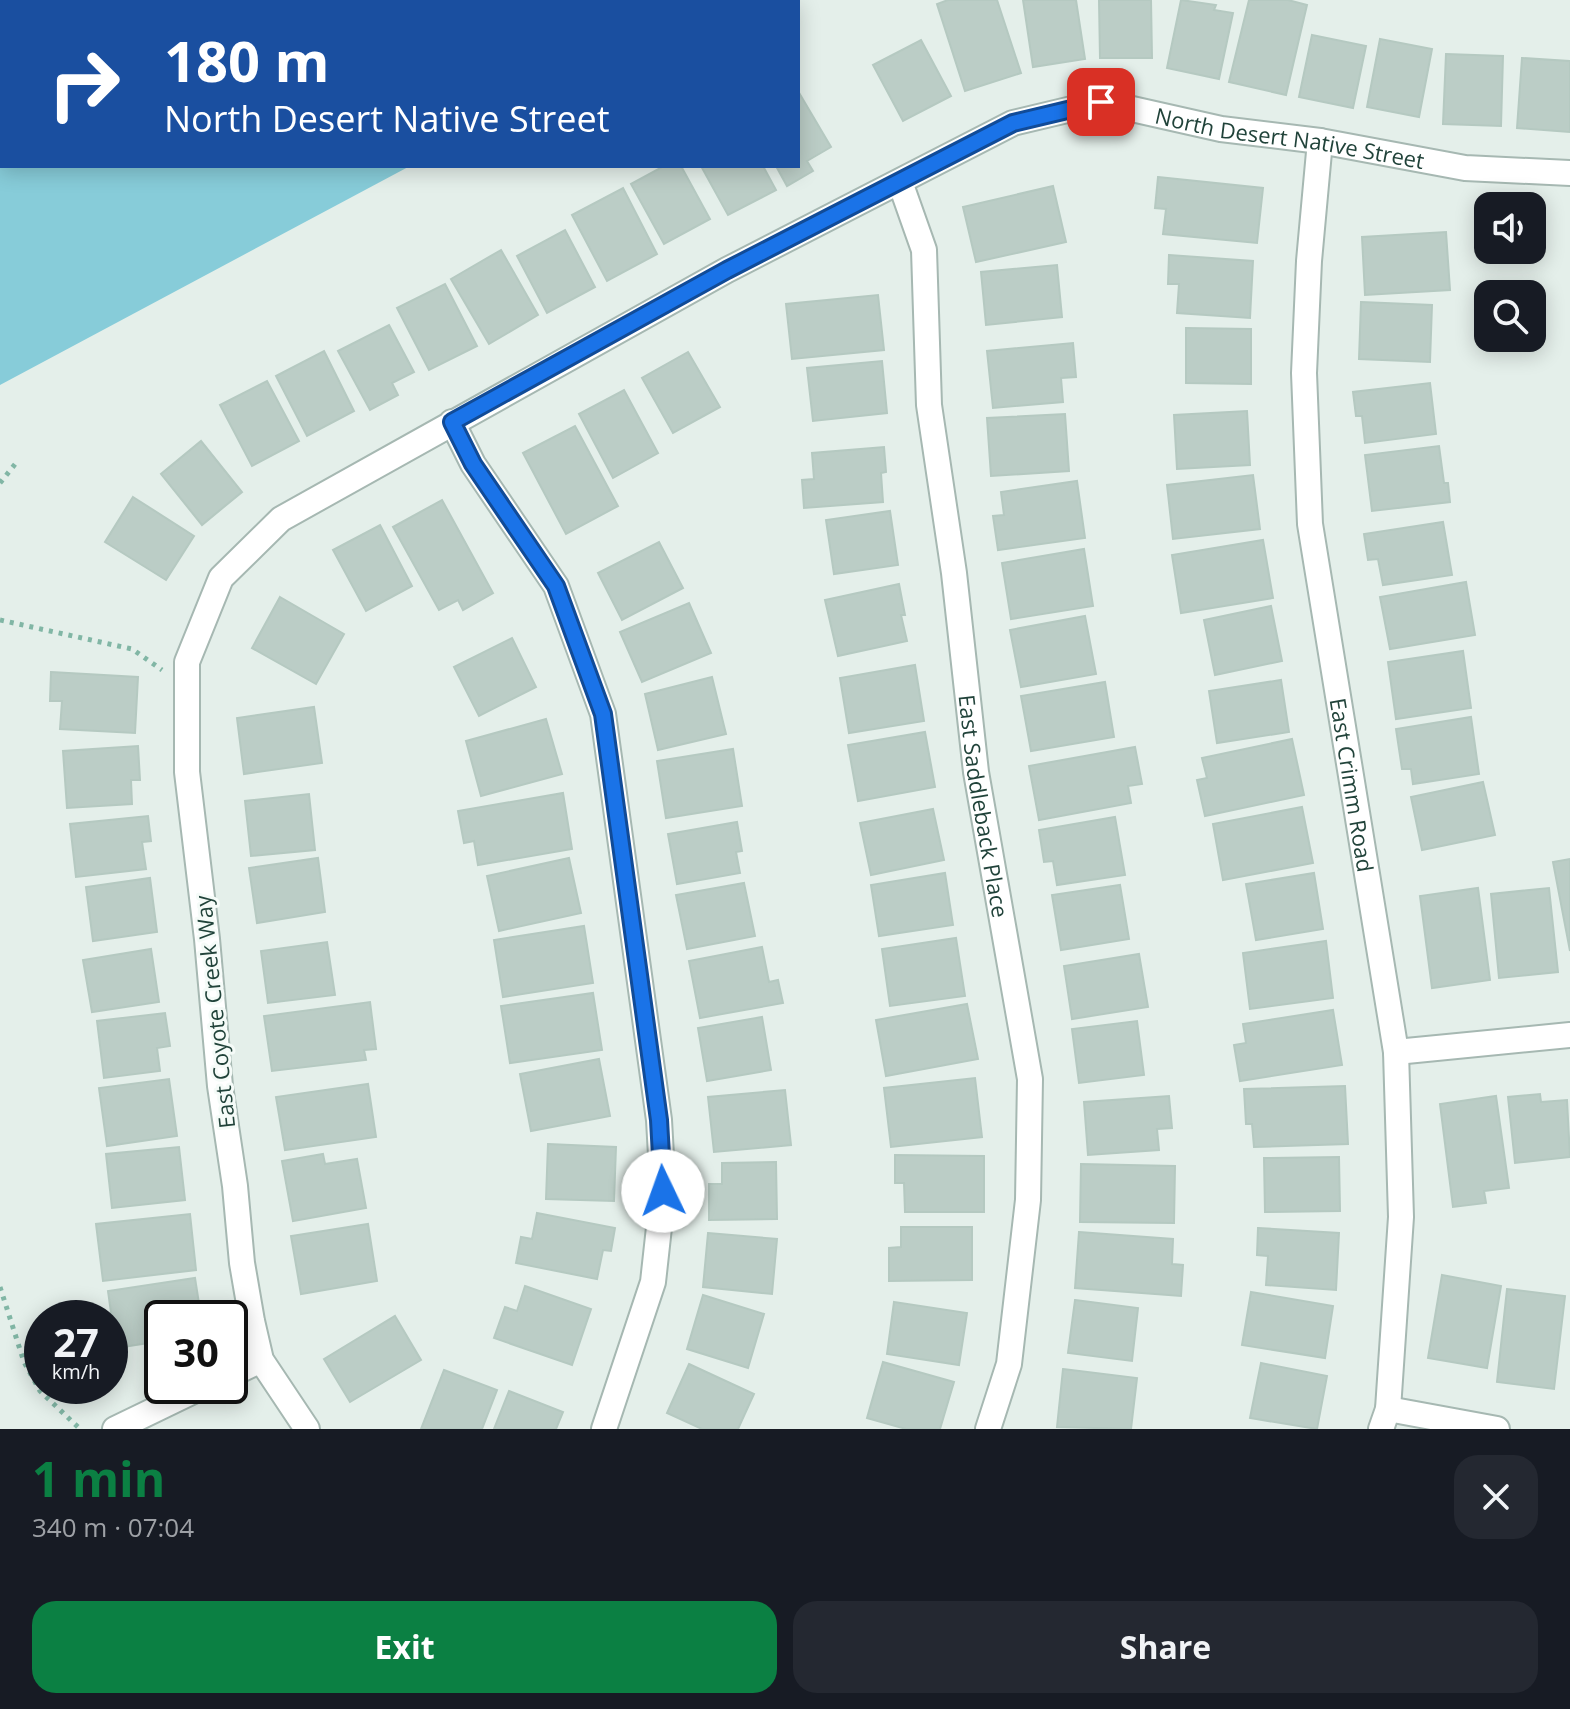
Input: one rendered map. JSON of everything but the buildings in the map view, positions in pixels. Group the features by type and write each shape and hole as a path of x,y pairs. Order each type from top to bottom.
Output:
{"street":[{"name":"North Desert Native Street","path":"187,668 221,578 281,519 727,270 1013,123 1101,102 1221,129 1320,141 1465,168 1570,173"},
{"name":"East Crimm Road","path":"1320,141 1309,261 1304,373 1310,524 1396,1052 1401,1217 1384,1419"},
{"name":"East Saddleback Place","path":"900,182 924,250 929,405 954,573 976,772 1030,1079 1028,1200 1009,1364 988,1429"},
{"path":"452,422 473,464 556,586 603,714 659,1120 663,1191 653,1282 604,1429"},
{"name":"East Coyote Creek Way","path":"187,668 187,772 207,939 220,1086 235,1186 242,1263 261,1360"},
{"path":"1396,1052 1570,1035"},
{"path":"248,1366 261,1360 307,1429"},
{"path":"115,1429 167,1404"},
{"path":"1384,1419 1497,1429"}],"path":[{"path":"0,483 16,463"},
{"path":"0,620 132,649 167,673 187,668"},
{"path":"0,1287 24,1362 40,1391 80,1429"}],"water":[{"path":"0,168 406,168 0,385"}],"route":[{"path":"663,1191 659,1120 603,714 556,586 473,464 452,422 727,270 1013,123 1101,102"}]}
